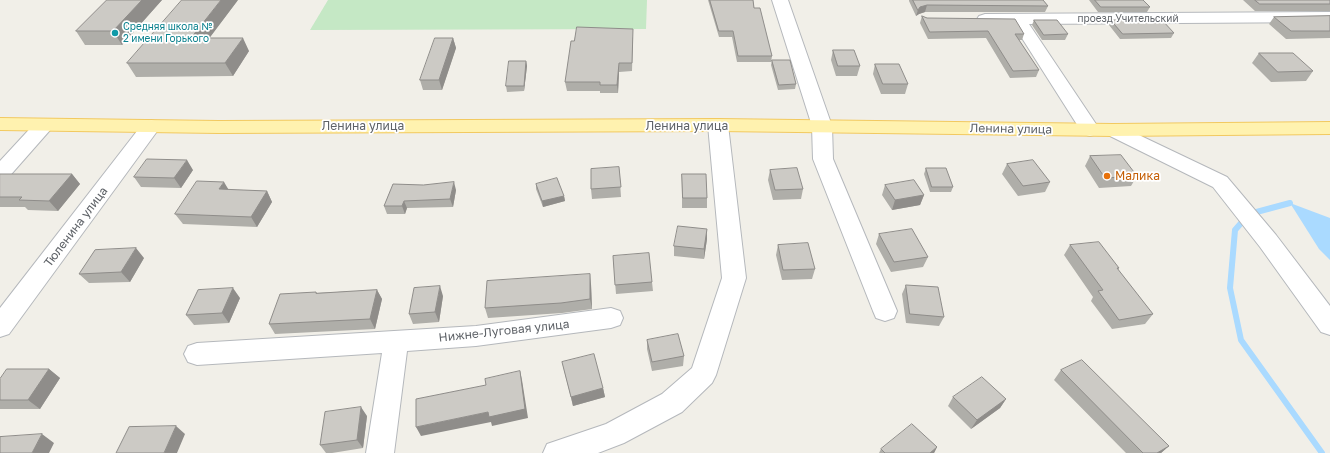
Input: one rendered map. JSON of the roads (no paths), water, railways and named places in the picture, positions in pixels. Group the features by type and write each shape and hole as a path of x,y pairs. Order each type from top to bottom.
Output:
{"main road":[{"name":"Ленина улица","path":"0,124 152,126 718,125 1090,130 1330,128"}],"street":[{"path":"780,0 822,126 823,159 885,311"},
{"name":"проезд Учительский","path":"972,19 1330,17"},
{"path":"1018,19 1090,130"},
{"path":"0,174 44,125"},
{"path":"557,453 567,451 614,434 672,403 703,375 734,278 718,125"},
{"name":"Тюленина улица","path":"0,327 152,126"},
{"path":"1113,130 1220,182 1268,241 1330,325"},
{"name":"Нижне-Луговая улица","path":"197,354 476,336 611,318"},
{"path":"380,453 396,342"}],"water":[{"path":"1290,203 1330,218 1330,260 1319,249"}],"waterway":[{"path":"1290,203 1249,214 1235,230 1230,288 1241,340 1322,453"}],"place":[{"name":"Средняя школа № 2 имени Горького","path":"115,33"},
{"name":"Малика","path":"1107,176"}]}
